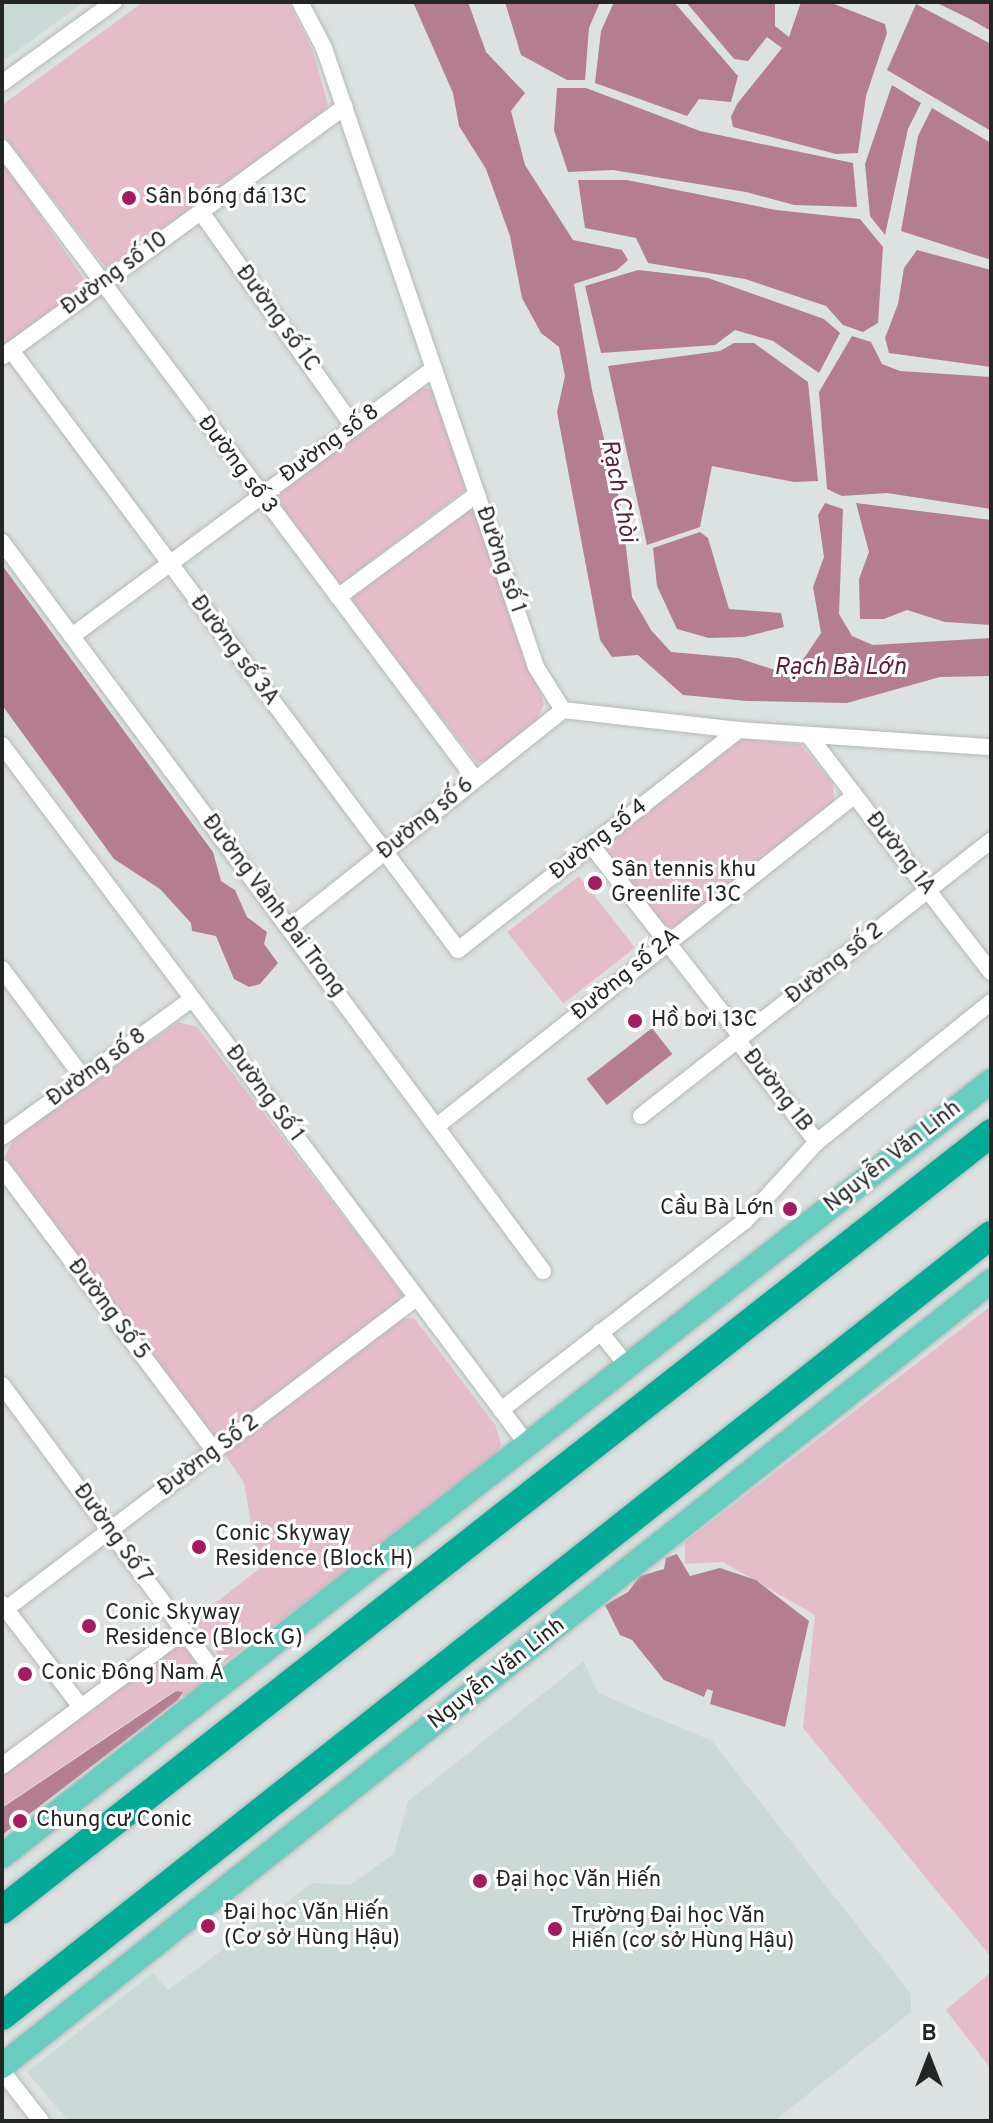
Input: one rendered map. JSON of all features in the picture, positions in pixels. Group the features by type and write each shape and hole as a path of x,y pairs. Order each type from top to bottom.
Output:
{"highway":[{"name":"Nguyễn Văn Linh","path":"2,1910 991,1133"},
{"name":"Nguyễn Văn Linh","path":"2,2016 302,1776 991,1235"}],"main road":[{"name":"Nguyễn Văn Linh","path":"2,1856 625,1363 991,1081"},
{"name":"Nguyễn Văn Linh","path":"2,2069 991,1281"},
{"path":"822,1367 844,1397"},
{"path":"302,1776 327,1809"}],"street":[{"path":"2,83 114,2"},
{"name":"Đường số 1","path":"300,2 324,48 345,107 536,667 563,710"},
{"name":"Đường số 10","path":"6,354 345,107"},
{"name":"Đường số 3","path":"2,148 475,779"},
{"name":"Đường số 1C","path":"201,212 354,427"},
{"name":"Đường số 3A","path":"6,354 458,950"},
{"name":"Đường số 8","path":"72,636 434,368"},
{"path":"338,597 477,494"},
{"name":"Đường Vành Đai Trong","path":"2,542 543,1271"},
{"path":"563,710 739,730 991,747"},
{"name":"Đường số 6","path":"289,928 563,710"},
{"name":"Đường số 4","path":"458,950 739,730"},
{"name":"Đường 1A","path":"809,736 991,972"},
{"name":"Đường Số 1","path":"2,745 526,1443"},
{"name":"Đường số 2A","path":"437,1126 854,796"},
{"name":"Đường số 2","path":"641,1116 991,841"},
{"name":"Đường 1B","path":"592,846 817,1142"},
{"path":"2,969 84,1079"},
{"name":"Đường số 8","path":"2,1137 192,999"},
{"path":"501,1410 745,1221 817,1142 991,1002"},
{"name":"Đường Số 5","path":"2,1168 215,1452"},
{"name":"Đường Số 2","path":"3,1608 110,1531 416,1298"},
{"path":"600,1332 625,1363"},
{"name":"Đường Số 7","path":"2,1385 222,1682"},
{"path":"3,1608 81,1707"},
{"path":"2,1766 184,1631"},
{"path":"2,2069 41,2121"}],"shaded area":[{"path":"2,2 84,2 2,62"},
{"name":"Sân bóng đá 13C","path":"143,2 288,2 313,51 328,105 320,117 106,268 2,133 2,105"},
{"path":"2,160 88,285 2,353"},
{"path":"423,387 434,391 467,489 339,585 275,502 278,492"},
{"path":"470,508 480,513 544,704 536,722 487,761 477,763 352,603 354,594"},
{"path":"742,739 800,744 833,783 834,802 674,928 666,927 607,852 608,843"},
{"path":"579,876 635,948 563,1004 507,932"},
{"path":"178,1022 197,1027 403,1294 396,1305 219,1437 208,1433 5,1156 15,1137"},
{"path":"991,1306 991,1957 803,1728 815,1615 723,1562 685,1564 685,1542"},
{"path":"414,1318 496,1426 501,1444 495,1459 224,1663 194,1620 259,1569 244,1483 224,1453 401,1319"},
{"path":"181,1643 205,1675 206,1683 187,1698 176,1690 2,1807 2,1775"},
{"name":"Trường Đại học Văn Hiến (cơ sở Hùng Hậu)","path":"584,1661 598,1693 712,1741 911,1994 911,2012 774,2121 68,2121 27,2072 153,1973 168,1990 313,1883 350,1885 394,1854 408,1801"},
{"path":"991,1972 991,2069 946,2010"}],"water":[{"name":"Rạch Bà Lớn","path":"413,2 468,2 486,52 525,93 511,111 525,165 573,240 622,250 628,260 617,270 574,284 592,390 621,507 632,597 651,630 671,652 738,658 772,669 798,667 821,633 813,587 824,557 818,515 825,503 843,509 839,614 852,636 873,645 991,638 991,676 940,677 847,703 747,701 683,695 638,655 612,657 600,640 557,412 565,376 559,347 541,333 522,298 510,236 486,169 459,126 453,93"},
{"path":"505,2 600,2 589,28 585,80 567,80 521,55"},
{"path":"614,2 674,2 738,76 731,102 699,99 687,116 595,83 601,31"},
{"path":"686,2 775,2 775,26 789,37 801,2 829,2 885,24 887,33 866,96 858,153 836,154 733,127 731,117 737,104 782,48 767,37 748,61 734,59"},
{"path":"935,2 991,2 991,31 970,19"},
{"path":"916,4 991,44 991,131 887,70"},
{"path":"892,85 921,103 908,129 885,235 870,216 865,164"},
{"path":"557,88 586,88 700,131 853,163 857,207 794,205 746,192 613,170 568,172 554,130"},
{"path":"932,108 991,143 991,260 901,231 918,136"},
{"path":"578,180 627,180 776,210 860,219 883,247 878,323 863,332 843,325 826,306 745,279 648,263 636,238 585,228"},
{"path":"917,250 991,270 991,367 889,353 885,338 898,304 904,268"},
{"path":"638,270 708,278 824,319 840,333 819,373 773,341 735,330 715,345 601,353 585,286"},
{"path":"852,336 871,342 882,364 900,371 991,377 991,509 887,493 842,496 827,489 819,392"},
{"path":"734,343 754,343 808,382 818,481 794,482 712,466 700,527 647,545 608,366 720,351"},
{"path":"856,503 991,520 991,625 945,622 907,610 884,619 860,619 859,579 869,552"},
{"path":"700,532 708,538 729,609 781,613 784,627 744,637 709,638 677,629 657,586 653,548"},
{"path":"2,565 213,852 221,881 235,890 247,917 267,932 264,944 278,963 260,984 249,987 234,979 216,936 192,931 191,923 160,889 114,859 2,705"},
{"path":"652,1028 672,1054 607,1105 587,1079"},
{"path":"677,1554 690,1576 720,1568 756,1580 809,1621 785,1727 710,1704 713,1691 707,1689 704,1697 664,1680 632,1640 620,1635 605,1605 628,1592 640,1576 664,1569 666,1558"},
{"path":"176,1691 183,1692 178,1700 2,1835 2,1808"}],"place":[{"name":"Sân bóng đá 13C","path":"129,198"},
{"name":"Sân tennis khu Greenlife 13C","path":"595,883"},
{"name":"Hồ bơi 13C","path":"635,1021"},
{"name":"Cầu Bà Lớn","path":"790,1209"},
{"name":"Conic Skyway Residence (Block H)","path":"199,1547"},
{"name":"Conic Skyway Residence (Block G)","path":"89,1626"},
{"name":"Conic Đông Nam Á","path":"25,1674"},
{"name":"Chung cư Conic","path":"20,1821"},
{"name":"Đại học Văn Hiến","path":"480,1881"},
{"name":"Đại học Văn Hiến (Cơ sở Hùng Hậu)","path":"208,1926"},
{"name":"Trường Đại học Văn Hiến (cơ sở Hùng Hậu)","path":"555,1929"}],"water label":[{"name":"Rạch Chòi","path":"617,491"}]}
